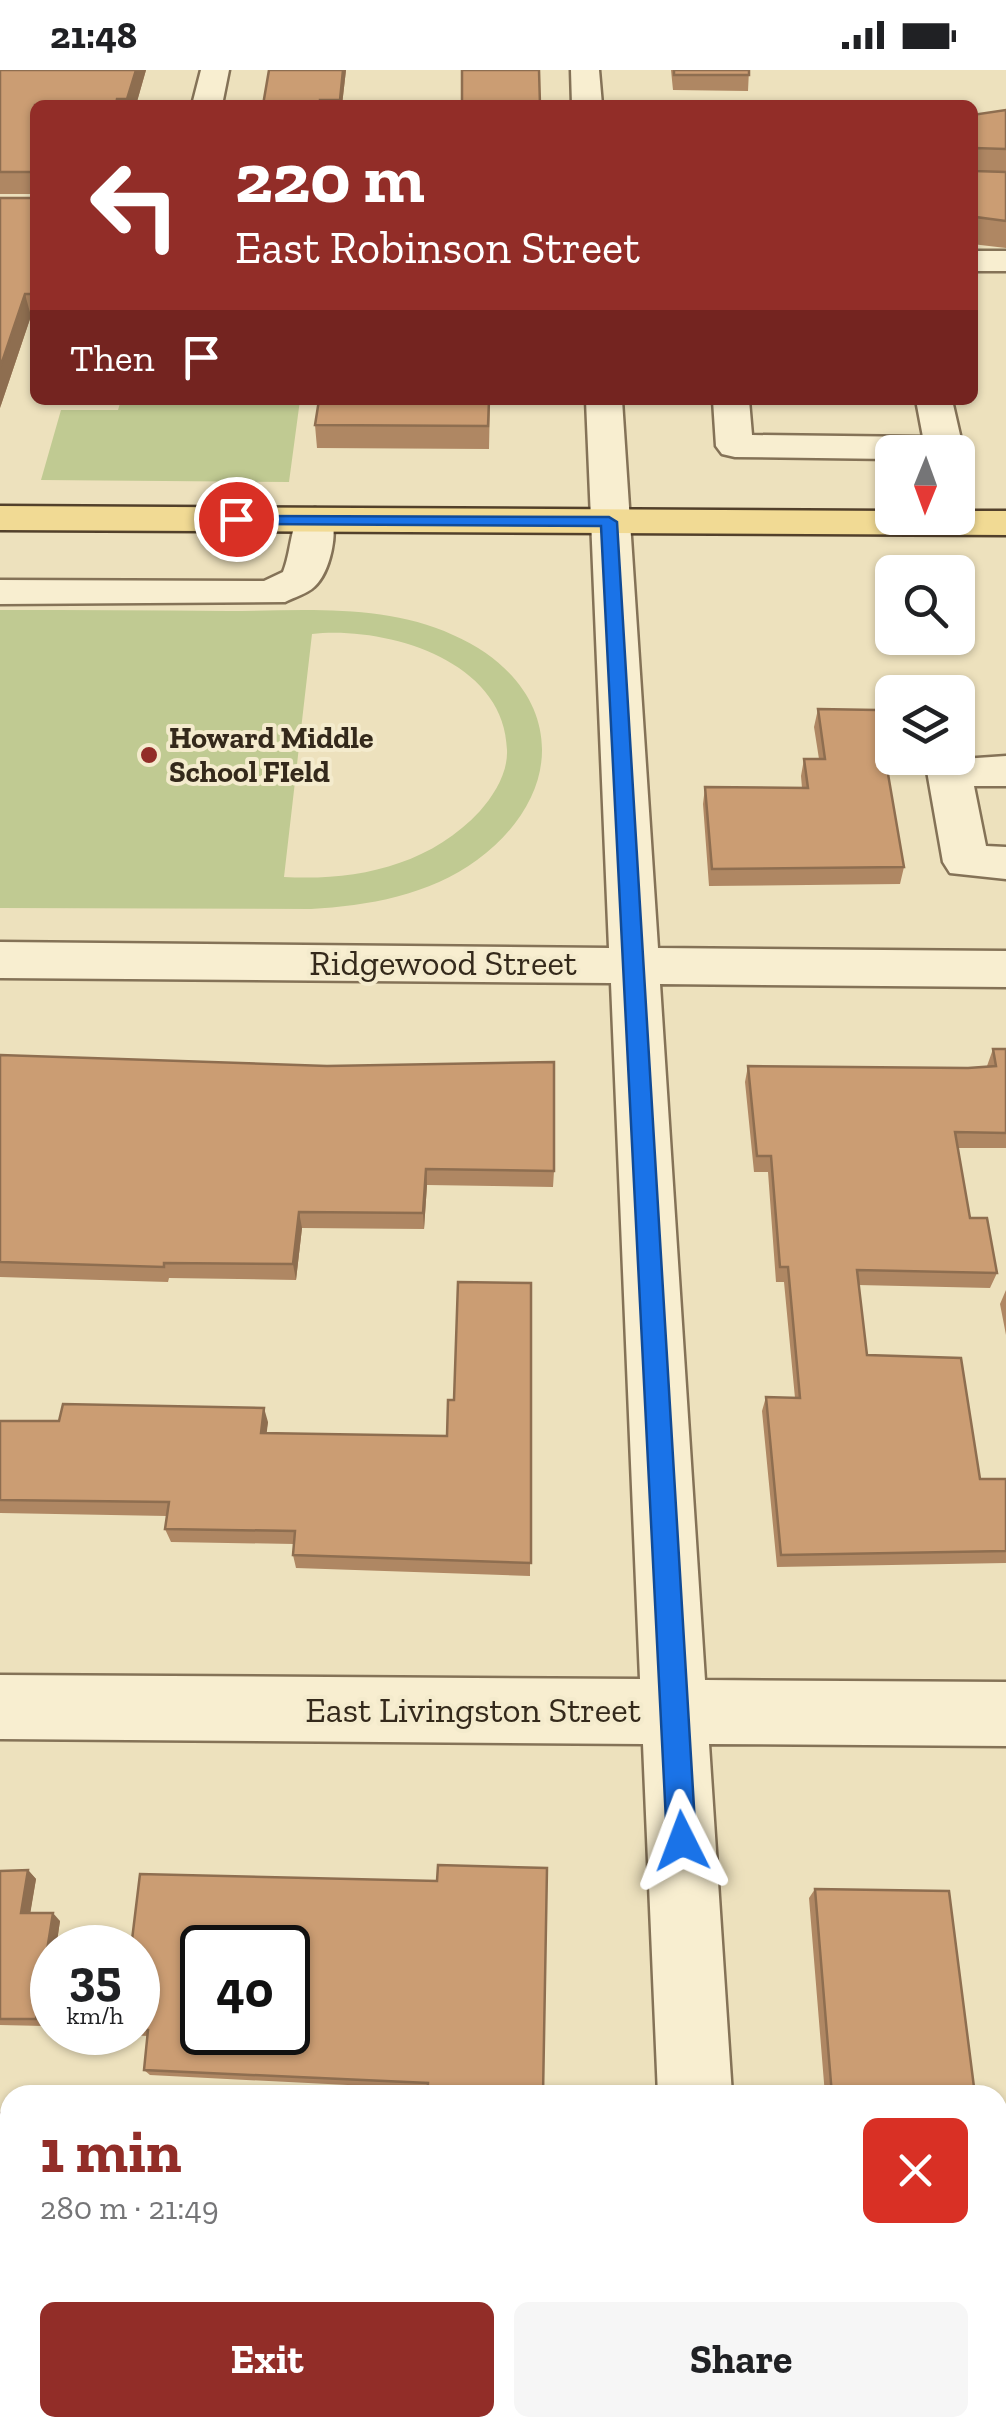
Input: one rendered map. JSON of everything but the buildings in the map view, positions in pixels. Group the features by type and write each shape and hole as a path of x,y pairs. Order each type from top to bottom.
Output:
{"main road":[{"path":"0,518 1006,523"}],"street":[{"path":"208,100 215,70"},
{"path":"586,70 587,100"},
{"path":"978,261 1006,260"},
{"path":"604,405 694,2085"},
{"path":"731,405 735,446 944,448 935,405"},
{"path":"0,592 271,593 300,579 312,550 315,520"},
{"path":"1006,771 949,770 966,862 1006,863"},
{"name":"Ridgewood Street","path":"0,960 1006,969"},
{"name":"East Livingston Street","path":"0,1707 1006,1714"}],"green space":[{"path":"120,405 299,405 289,482 41,480 61,410 118,410"},
{"name":"Howard Middle School FIeld","path":"0,610 314,610 399,618 453,635 489,656 516,681 534,709 542,739 540,771 529,802 508,832 477,860 419,890 354,905 311,909 0,908","holes":["341,633 405,643 463,671 486,692 501,719 507,750 505,767 495,791 480,811 460,830 415,857 338,876 284,877 312,634"]}],"place":[{"name":"Howard Middle School FIeld","path":"149,755"}],"route":[{"path":"236,519 609,522 682,1841"}]}
